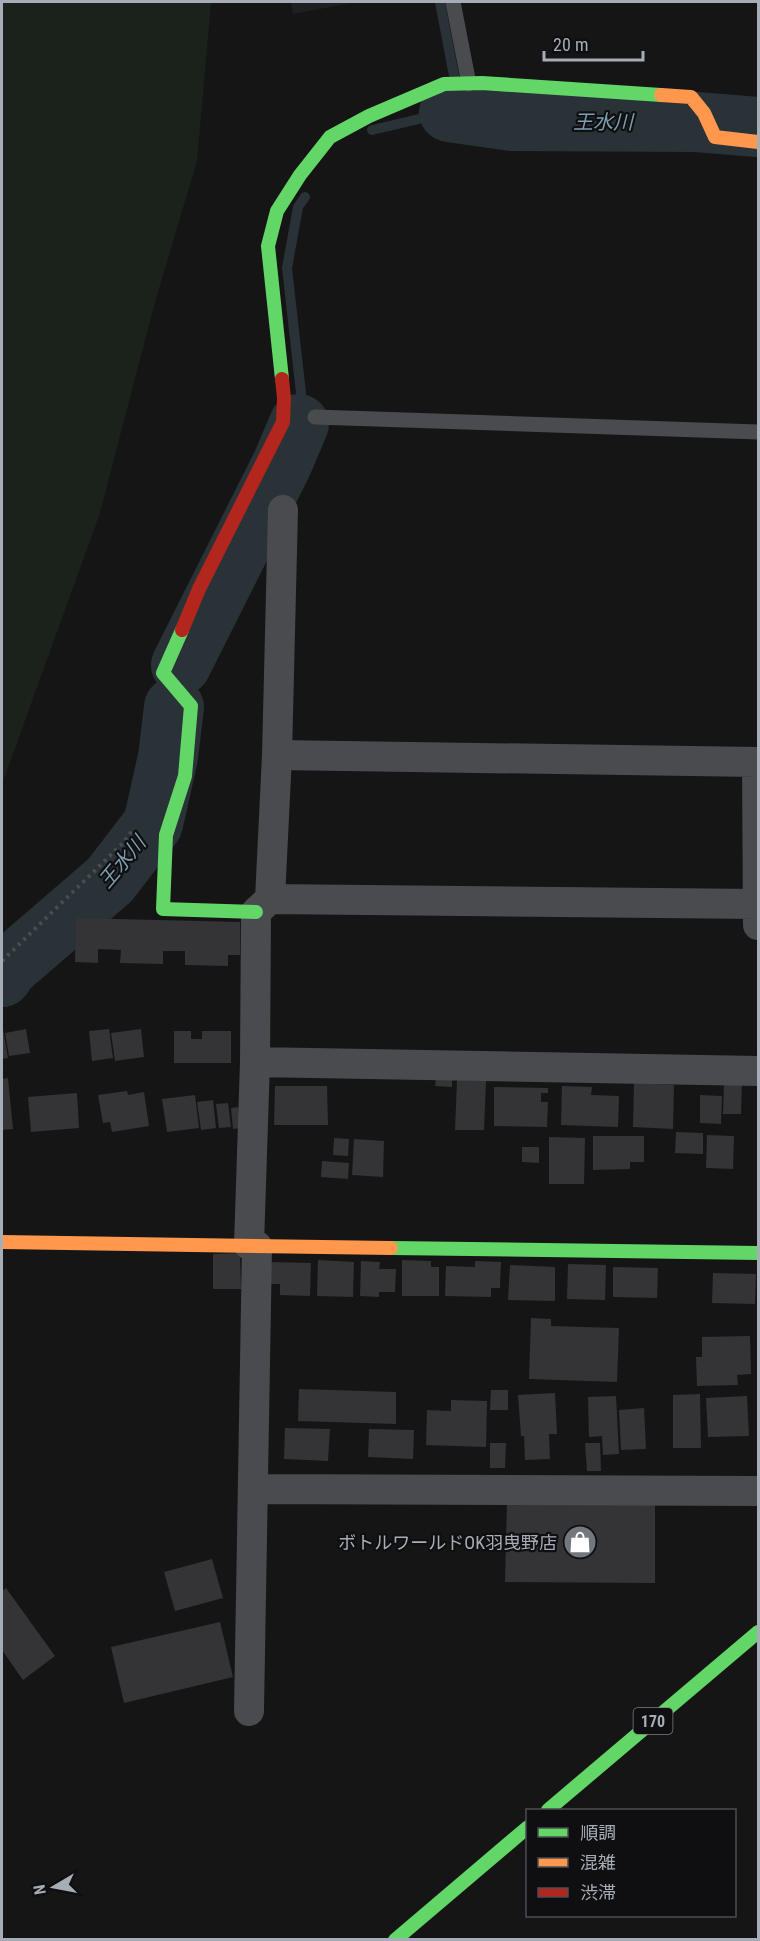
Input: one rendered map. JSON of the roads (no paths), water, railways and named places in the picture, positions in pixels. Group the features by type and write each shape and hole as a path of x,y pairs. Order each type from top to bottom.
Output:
{"main road":[{"path":"263,906 163,909 166,835 185,776 191,706 163,673 199,589 283,422 284,398 268,246 277,212 300,175 330,137 369,116 444,84 536,86 691,97 704,113 715,137 759,142"},
{"path":"2,1242 759,1253"},
{"name":"170","path":"549,1809 759,1632"},
{"path":"395,1940 526,1829"}],"street":[{"path":"249,1711 253,1489 255,1062 263,906 278,755 283,510"},
{"path":"263,906 758,914 757,762 278,755"},
{"path":"255,1062 759,1071"},
{"path":"253,1489 759,1491"}],"lane":[{"path":"453,2 469,84"},
{"path":"315,417 759,432"}],"waterway":[{"path":"372,130 449,112 455,81 440,2"},
{"name":"王水川","path":"449,112 512,121 696,122 758,127"},
{"path":"299,424 301,393 287,268 298,207 305,197"},
{"name":"王水川","path":"181,665 282,464 299,424"},
{"name":"王水川","path":"2,977 8,968 110,880 153,824 168,757 174,707"}],"place":[{"name":"ボトルワールドOK羽曳野店","path":"580,1542"}]}
